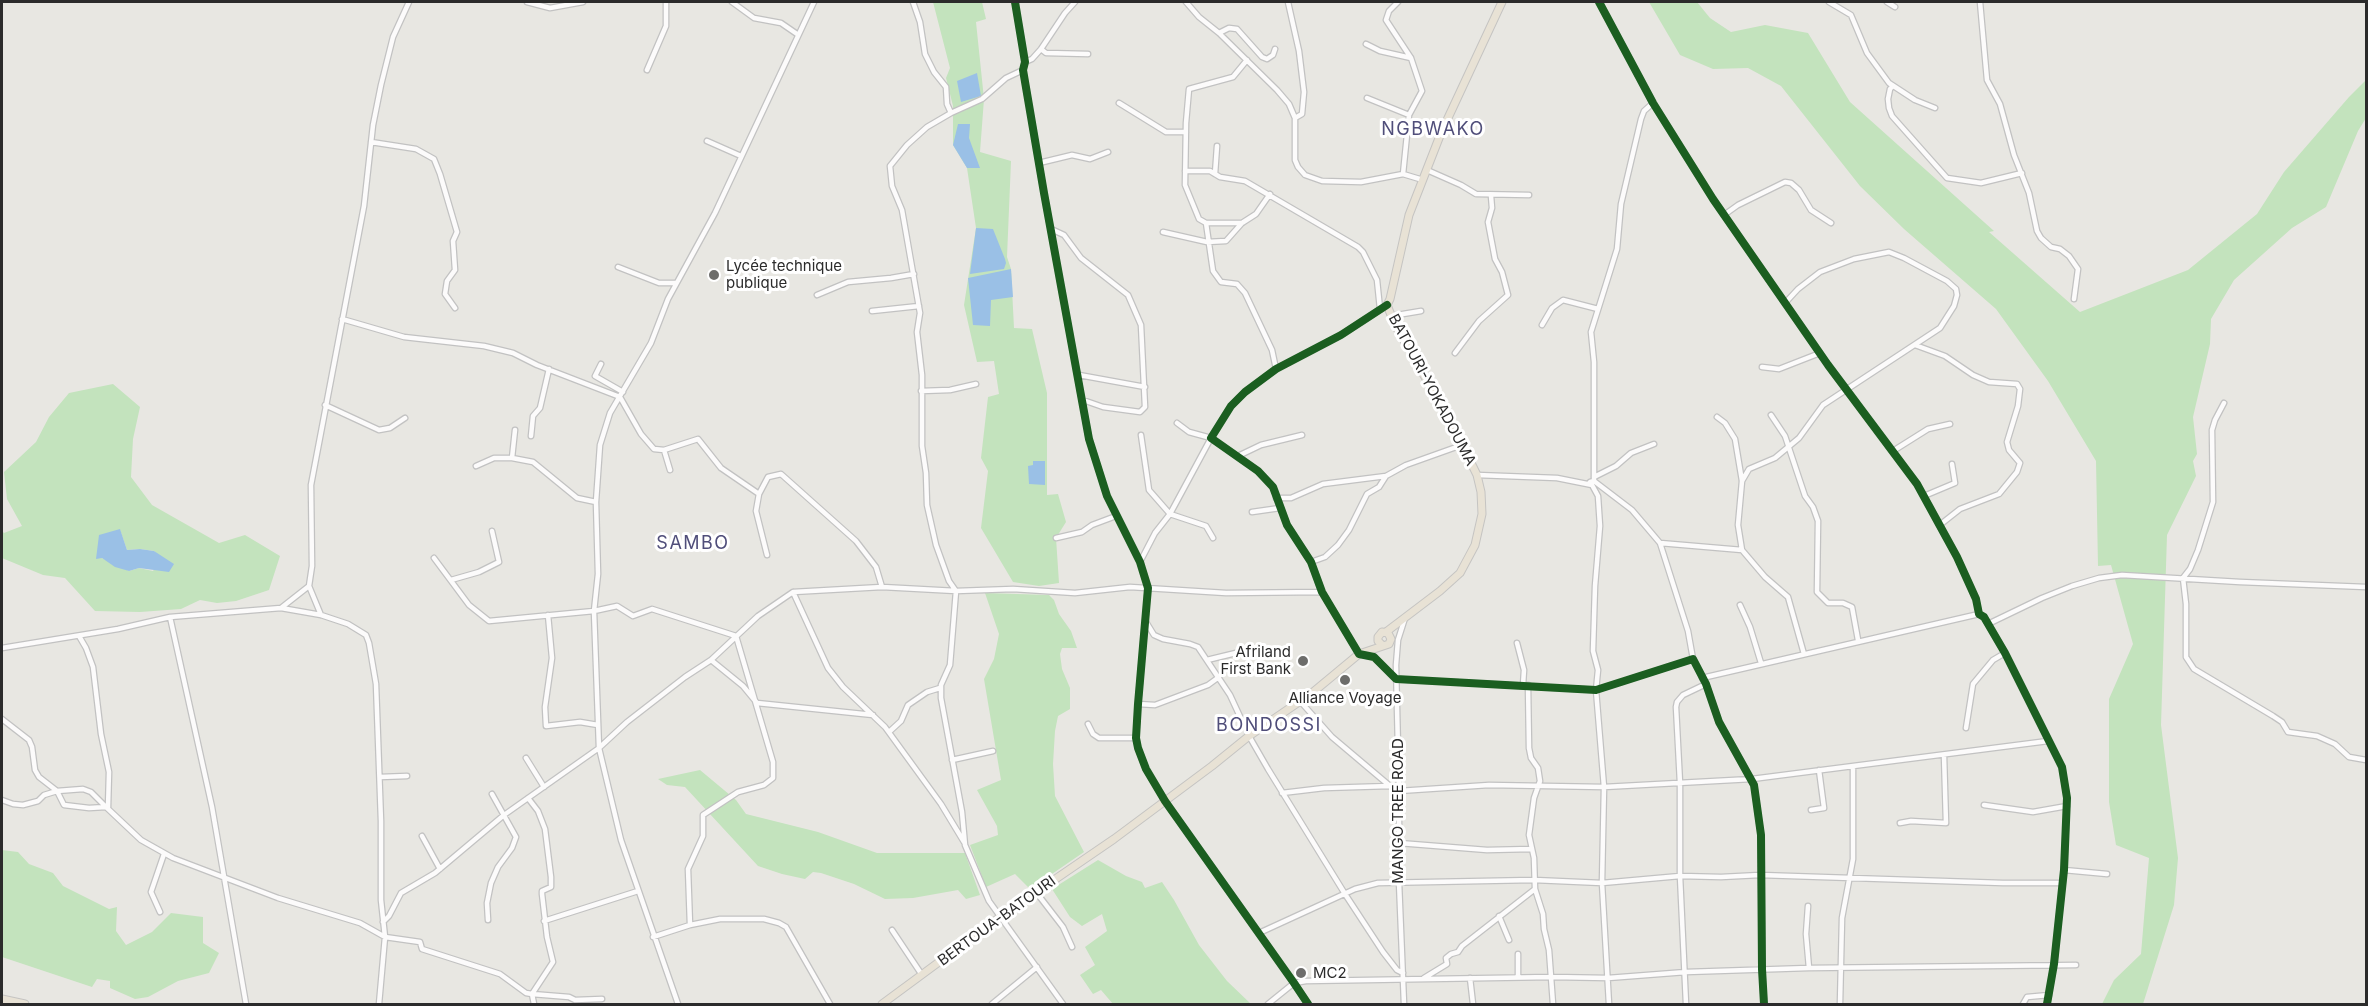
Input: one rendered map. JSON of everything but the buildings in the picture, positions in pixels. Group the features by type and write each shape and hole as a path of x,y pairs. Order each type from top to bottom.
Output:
{"highway":[{"name":"BATOURI-YOKADOUMA","path":"1380,642 1380,633 1386,632 1402,621 1452,582 1467,562 1475,545 1482,514 1481,492 1477,475 1391,316 1383,307 1390,299 1409,215 1449,116 1502,2"},
{"name":"BATOURI-YOKADOUMA","path":"1391,639 1402,621"},
{"path":"1165,801 1362,652 1380,642 1389,644 1391,639 1386,632"},
{"name":"BERTOUA-BATOURI","path":"882,1005 1000,917 1165,801"},
{"path":"2,999 25,1005"}],"street":[{"path":"321,615 309,586 312,557 309,497 364,206 371,142 389,51 409,2"},
{"path":"527,2 550,9 583,2"},
{"path":"647,70 666,26 666,2"},
{"path":"732,2 754,18 781,23 797,34"},
{"path":"678,1005 621,840 599,748 594,611 598,574 596,502 600,445 610,413 651,343 676,283 710,223 813,2"},
{"path":"913,2 920,22 925,54 934,72 946,87 947,104 951,113"},
{"path":"1015,2 1025,62 1023,70 1050,230 1089,439 1107,496 1140,562 1148,588 1136,738 1141,758 1165,801 1308,1005"},
{"path":"1025,62 1032,59 1041,49 1065,13 1076,2"},
{"path":"1186,2 1286,101 1296,118 1295,160 1305,175 1322,181 1361,182 1403,174 1423,180"},
{"path":"1288,2 1299,51 1304,92 1302,114 1296,118"},
{"path":"1398,2 1389,11 1386,20 1411,58 1422,91 1409,115 1403,174"},
{"path":"1599,2 1653,103 1724,215 1820,353 1924,496 1941,524 1972,589 1979,614"},
{"path":"1829,2 1851,15 1867,53 1893,86 1935,108"},
{"path":"1887,2 1895,7"},
{"path":"1980,2 1988,80 2000,104 2041,238 2051,247 2060,249 2069,256 2078,269 2074,299"},
{"path":"1219,33 1229,28 1237,29 1262,57 1267,59 1272,56 1275,49"},
{"path":"1366,44 1380,51 1411,58"},
{"path":"1041,49 1046,53 1088,54"},
{"path":"1242,223 1206,223 1200,219 1188,195 1185,171 1186,132 1189,89 1233,77 1247,60"},
{"path":"965,845 940,688 950,665 956,591 949,581 936,545 927,506 917,333 919,306 902,210 892,186 890,166 915,137 951,113 982,99 1006,78 1023,70"},
{"path":"1893,86 1888,99 1892,116 1947,178 1981,183 2022,173"},
{"path":"1367,98 1409,115"},
{"path":"1119,102 1166,132 1186,132"},
{"path":"1609,1005 1602,884 1604,787 1596,690 1598,670 1593,651 1600,526 1598,496 1594,481 1594,362 1591,332 1617,249 1621,204 1641,119 1644,111 1653,103"},
{"path":"707,141 741,156"},
{"path":"371,142 416,149 434,159 457,232 453,241 454,270 447,281 446,294 455,308"},
{"path":"1215,174 1217,146"},
{"path":"1039,163 1072,155 1090,159 1108,153"},
{"path":"1427,170 1476,194 1529,195"},
{"path":"1140,562 1231,406 1245,392 1276,369 1341,335 1383,307 1377,280 1363,252 1245,181 1209,171 1185,171"},
{"path":"1724,215 1738,205 1785,182 1791,183 1799,190 1811,210 1831,223"},
{"path":"1163,232 1207,242 1226,241 1242,223 1256,214 1270,194"},
{"path":"1455,353 1479,321 1508,295 1502,272 1495,259 1488,222 1492,207 1491,196"},
{"path":"1206,223 1213,271 1221,282 1237,284 1245,293 1272,350 1276,369"},
{"path":"1050,230 1064,235 1081,258 1128,295 1141,326 1145,407 1140,412 1103,407 1083,400"},
{"path":"1742,481 1749,469 1775,458 1799,438 1823,405 1940,328 1954,306 1957,295 1956,289 1947,281 1895,253 1873,254 1832,266 1813,276 1786,302"},
{"path":"618,267 659,283 676,283"},
{"path":"817,295 848,282 914,274"},
{"path":"1542,325 1552,308 1563,300 1598,309"},
{"path":"872,311 919,306"},
{"path":"1391,316 1421,311"},
{"path":"342,319 409,338 507,350 549,369 622,395"},
{"path":"1915,345 1945,356 1981,379 1999,384 2017,384 2020,389 2015,421 2007,442 2008,450 2020,463 2016,472 1999,494 1960,509 1941,524"},
{"path":"1762,368 1779,369 1820,353"},
{"path":"601,364 595,376 622,395 641,434 654,449 664,450 698,439 721,468 759,494"},
{"path":"531,436 533,416 540,408 549,369"},
{"path":"1078,375 1145,387"},
{"path":"921,391 950,390 976,384"},
{"path":"2224,403 2212,430 2214,502 2198,550 2190,569 2183,578 2186,604 2186,657 2194,669 2282,722 2288,732 2317,736 2335,744 2349,757 2367,760"},
{"path":"325,405 380,430 390,428 405,418"},
{"path":"1771,416 1785,436 1805,496 1813,507 1818,521 1817,592 1828,603 1844,603 1852,607 1858,640"},
{"path":"1717,417 1734,436 1742,481 1738,525 1742,550 1761,573 1788,597 1804,654"},
{"path":"1177,423 1189,432 1211,438 1261,474 1273,487 1287,525 1311,562 1322,591 1362,652 1374,657 1396,679 1596,690 1694,659"},
{"path":"1893,451 1928,429 1950,424"},
{"path":"513,458 515,430"},
{"path":"1141,435 1149,490 1170,514 1206,526 1213,538"},
{"path":"1238,456 1261,445 1302,435"},
{"path":"1594,481 1631,453 1654,444"},
{"path":"1276,498 1291,498 1323,484 1386,476 1406,465 1462,445"},
{"path":"664,450 670,470"},
{"path":"476,466 494,458 513,458 533,462 577,498 596,502"},
{"path":"1924,496 1955,483 1952,464"},
{"path":"767,555 756,511 759,494 768,477 781,474 856,541 876,567 882,587"},
{"path":"1477,475 1594,481 1632,510 1660,543 1688,631 1694,659 1706,684 1719,722 1752,779 1761,836 1764,1005"},
{"path":"1311,562 1325,557 1338,545 1349,530 1366,494 1379,487 1386,476"},
{"path":"1252,512 1280,508"},
{"path":"1056,538 1082,532 1092,525 1116,516"},
{"path":"450,579 479,572 499,562 492,531"},
{"path":"1660,543 1742,550"},
{"path":"434,558 469,605 489,621 594,611 617,606 633,616 652,609 736,636"},
{"path":"1988,624 2042,598 2099,578 2129,574 2367,587"},
{"path":"281,608 309,586"},
{"path":"383,922 389,916 401,893 440,869 504,815 599,748 640,712 711,660 770,606 793,592 882,587 956,591 1013,589 1075,593 1130,587 1226,593 1322,591"},
{"path":"793,592 828,668 843,687 889,732 941,804 965,845 989,902 1063,1005"},
{"path":"1740,605 1761,663"},
{"path":"2,648 79,636 170,617 281,608 321,615 354,626 366,635 376,684 380,777 385,937 379,1005"},
{"path":"1702,678 1858,640 1979,614 1994,620"},
{"path":"548,615 552,657 545,707 546,726 580,722 598,725"},
{"path":"170,617 212,807 246,1005"},
{"path":"1984,617 2005,653 2064,774 2067,806 2064,870 2054,964 2047,1005"},
{"path":"1145,619 1154,634 1163,639 1198,647 1230,695 1249,736 1345,894 1383,952 1397,970 1403,973"},
{"name":"MANGO TREE ROAD","path":"1402,621 1398,640 1396,679 1399,882 1404,1005"},
{"path":"1144,638 1154,634"},
{"path":"79,636 93,667 101,734 109,772 107,808"},
{"path":"690,925 688,869 703,836 703,815 738,792 764,785 773,778 773,762 736,636"},
{"path":"1518,643 1524,670 1529,748 1531,758 1538,768 1540,781 1534,798 1529,835 1535,889 1543,914 1552,977 1553,1005"},
{"path":"1207,660 1240,652"},
{"path":"1966,728 1973,684 1994,660 2005,653"},
{"path":"711,660 743,686 757,703 874,715"},
{"path":"1138,704 1155,705 1208,685 1219,677"},
{"path":"1686,1005 1680,876 1677,702 1683,695 1706,684"},
{"path":"889,732 901,721 908,705 927,692 940,688"},
{"path":"1300,701 1332,736 1390,786 1399,791 1489,785 1604,787 1752,779 2048,741"},
{"path":"2,718 29,740 35,770 39,777 57,791 64,805 107,808"},
{"path":"1088,724 1093,734 1099,738 1136,738"},
{"path":"952,760 993,751"},
{"path":"1900,823 1911,821 1946,823 1944,755"},
{"path":"526,758 544,787"},
{"path":"1840,1005 1842,918 1853,859 1853,766"},
{"path":"1811,810 1824,808 1819,770"},
{"path":"380,777 407,776"},
{"path":"1282,793 1317,788 1390,786"},
{"path":"2,800 23,805 38,801 44,795 57,791 86,790 141,840 164,854 278,898 360,923 385,937 420,942 422,949 500,974 526,993 568,997 575,1000 602,999"},
{"path":"488,920 487,903 491,883 498,867 515,841 515,833 492,794"},
{"path":"528,798 542,819 550,862 551,887 542,893 544,921 553,962 532,994 534,1005"},
{"path":"1984,805 2033,812 2067,806"},
{"path":"422,836 440,869"},
{"path":"1399,843 1487,850 1532,849"},
{"path":"160,912 151,892 164,854"},
{"path":"2064,870 2107,874"},
{"path":"1259,933 1371,884 1399,882 1534,880 1602,884 1680,876 1760,875 2062,883"},
{"path":"1424,978 1447,964 1446,958 1458,952 1462,946 1535,889"},
{"path":"544,921 638,891"},
{"path":"1036,892 1063,927 1072,947"},
{"path":"1808,906 1806,934 1809,968"},
{"path":"1499,916 1509,940"},
{"path":"653,937 690,925 720,919 764,919 783,925 830,1005"},
{"path":"892,930 922,975"},
{"path":"1518,954 1518,977"},
{"path":"1268,1005 1294,982 1424,978 1608,978 1762,969 2076,965"},
{"path":"992,1005 1037,967"},
{"path":"1470,978 1473,1005"},
{"path":"2023,1005 2027,998 2049,995"}],"green space":[{"path":"933,2 982,2 986,19 976,22 984,99 980,152 1011,161 1007,257 1011,269 1014,328 1032,329 1047,393 1047,495 1058,494 1066,522 1056,538 1059,583 1039,586 1013,582 981,528 988,471 981,458 988,397 999,394 994,361 977,362 964,305 976,228 967,168 953,145 953,106 946,78 950,68"},
{"path":"1649,2 1697,2 1710,18 1731,32 1765,25 1808,33 1850,102 1994,231 1989,232 2080,312 2188,270 2257,214 2284,172 2366,80 2366,118 2358,131 2326,207 2292,228 2234,280 2211,319 2210,344 2193,417 2197,454 2193,461 2196,476 2167,535 2161,725 2178,858 2174,905 2143,1004 2102,1004 2114,980 2141,954 2149,858 2116,845 2109,802 2109,699 2133,644 2111,565 2098,566 2096,461 2048,381 1996,309 1904,229 1860,186 1781,86 1748,68 1713,69 1680,55"},
{"path":"113,384 140,407 133,439 131,477 152,505 219,543 245,535 280,556 269,590 236,601 217,603 200,600 181,609 140,612 95,611 65,578 43,575 2,558 2,531 4,533 22,526 7,499 4,472 36,442 49,417 69,393","holes":["120,530 127,550 154,551 161,558 153,571 139,568 129,571 102,558"]},
{"path":"985,593 1049,595 1071,631 1077,648 1062,648 1060,654 1062,669 1070,688 1070,709 1058,716 1053,764 1055,796 1084,852 1030,889 1015,874 986,887 970,845 998,835 997,826 977,790 1001,780 984,679 994,659 999,634"},
{"path":"700,770 736,800 746,814 818,832 877,853 965,853 980,895 966,899 958,890 913,898 885,899 854,884 821,873 813,872 805,879 758,866 685,787 667,785 658,779"},
{"path":"2,850 18,852 29,864 53,873 63,886 109,909 117,907 116,931 126,945 152,932 171,913 203,917 203,943 219,953 209,973 178,981 148,997 135,999 110,988 110,981 97,979 92,987 2,957"},
{"path":"1098,860 1142,882 1145,888 1162,882 1199,945 1227,981 1251,1004 1113,1004 1101,990 1093,994 1080,975 1095,965 1085,947 1107,931 1102,914 1082,926 1070,917 1052,889"}],"water":[{"path":"977,73 981,96 961,102 957,81"},
{"path":"958,124 970,124 969,138 980,168 967,168 953,145"},
{"path":"976,228 993,229 1005,259 1004,269 970,274"},
{"path":"1011,269 1013,297 991,300 990,326 973,325 968,278"},
{"path":"1033,461 1045,461 1045,485 1029,484 1028,466 1033,465"},
{"path":"120,529 127,550 154,551 174,564 169,572 139,568 129,571 115,567 102,558 96,559 99,535"}],"cycle path":[{"path":"1015,2 1025,62 1023,70 1089,439 1107,496 1140,562 1148,588 1138,704 1136,738 1138,748 1146,769 1165,801 1308,1004"},
{"path":"1599,2 1653,103 1713,199 1828,365 1917,484 1957,557 1976,599 1979,614 1984,617 2005,653 2062,767 2067,798 2064,870 2054,964 2047,1004"},
{"path":"1387,305 1341,335 1276,369 1245,392 1231,406 1211,438 1258,471 1273,487 1287,525 1311,562 1322,592 1359,654 1374,657 1396,679 1596,690 1693,659 1706,684 1719,722 1754,785 1761,835 1764,1004"}],"place":[{"name":"Lycée technique publique","path":"714,275"},
{"name":"Afriland First Bank","path":"1303,661"},
{"name":"Alliance Voyage","path":"1345,680"},
{"name":"MC2","path":"1301,973"}],"district":[{"name":"NGBWAKO","path":"1433,130"},
{"name":"SAMBO","path":"693,544"},
{"name":"BONDOSSI","path":"1269,726"}]}
